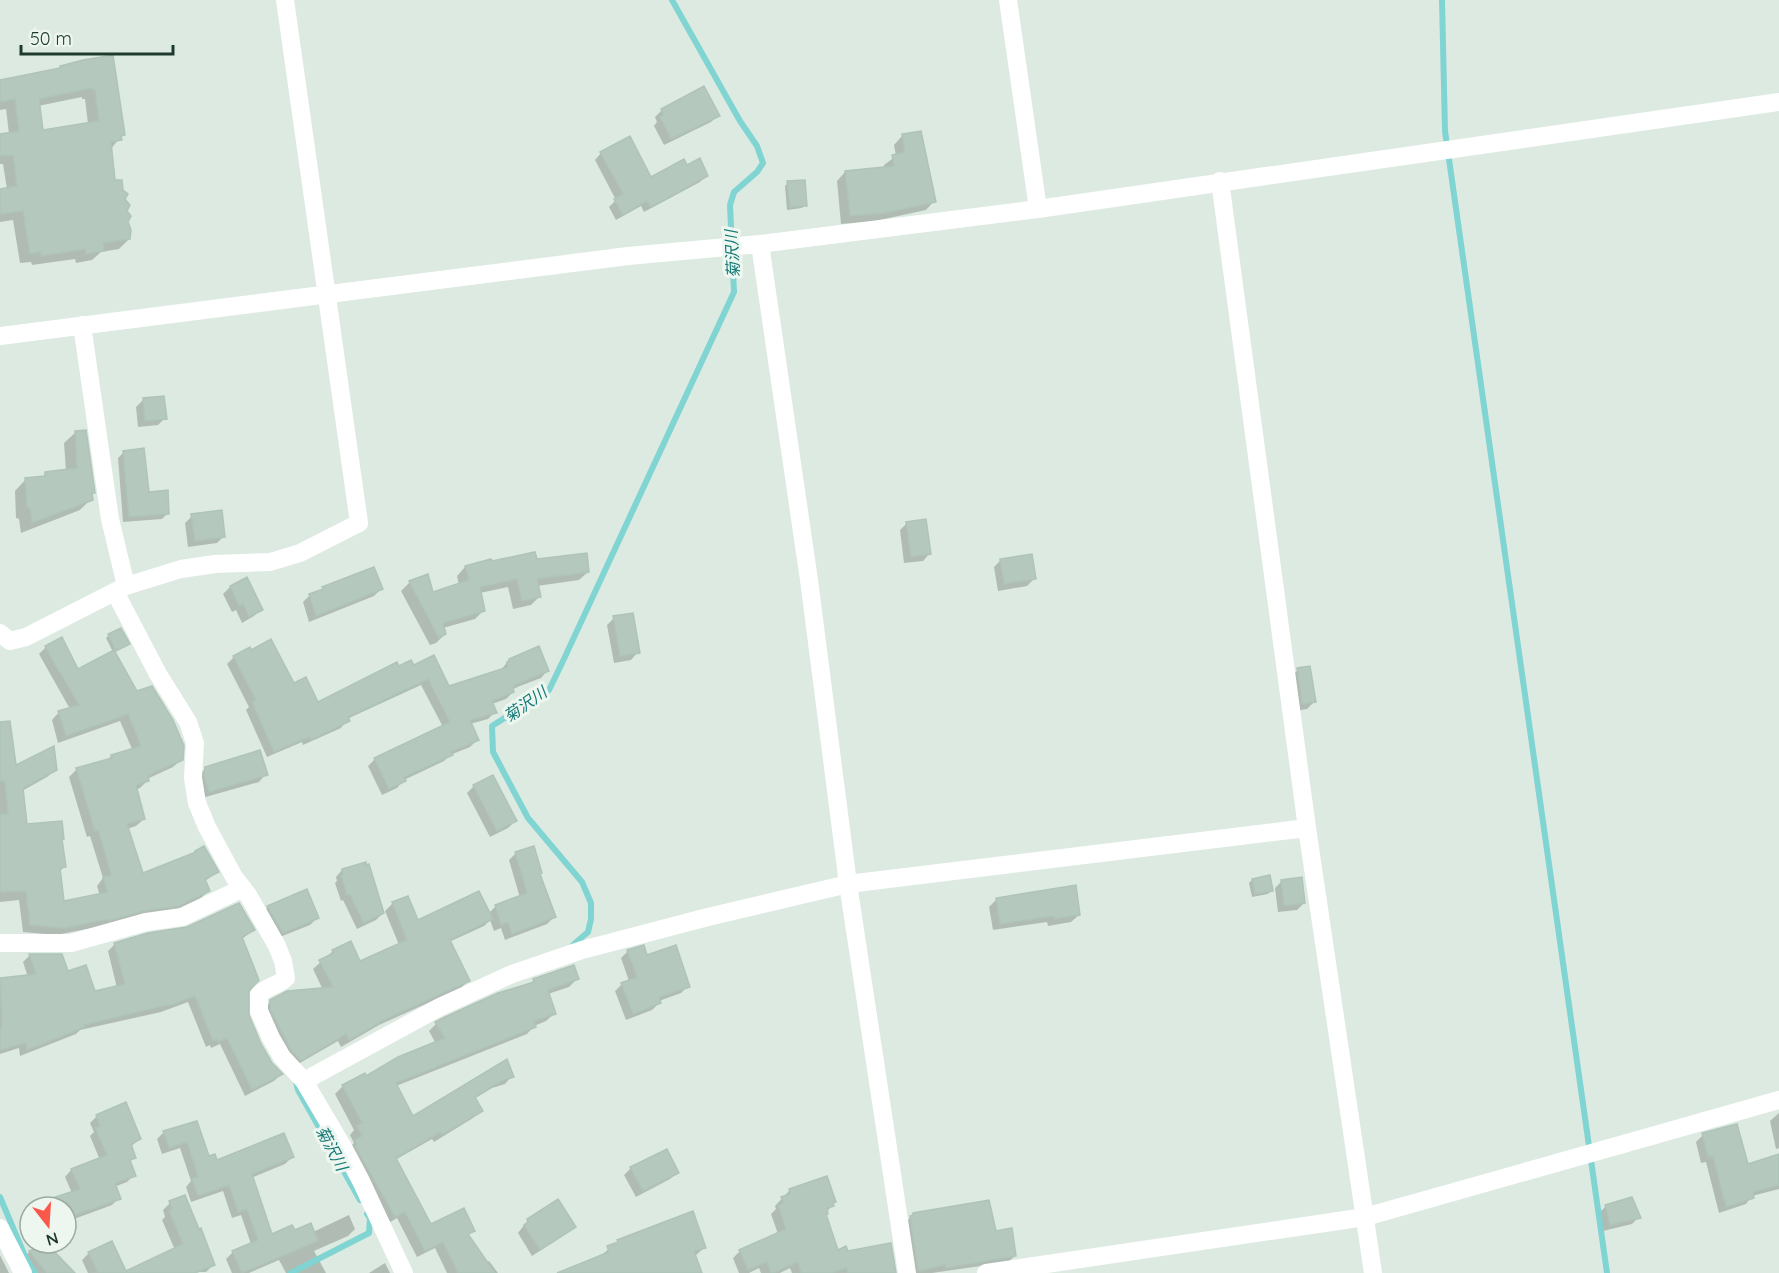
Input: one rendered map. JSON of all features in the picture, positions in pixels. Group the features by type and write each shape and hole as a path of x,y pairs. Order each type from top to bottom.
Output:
{"street":[{"path":"0,633 10,641 26,637 120,589 181,569 215,564 270,562 300,553 359,523 285,0"},
{"path":"1008,0 1038,209"},
{"path":"0,336 628,256 760,244 1038,209 1779,102"},
{"path":"1220,181 1308,828 1373,1273"},
{"path":"760,244 809,580 848,884 907,1273"},
{"path":"82,326 120,589 158,674 188,722 195,743 193,778 197,803 207,827 234,877 248,895 277,946 286,971 286,978 280,984 265,988 259,994 258,1011 282,1057 304,1081 361,1181 404,1273"},
{"path":"304,1081 440,1007 512,974 582,950 708,917 848,884 1308,828"},
{"path":"0,943 70,943 146,922 182,917 243,888"},
{"path":"986,1273 1365,1217 1779,1100"},
{"path":"0,1228 23,1273"}],"building":[{"path":"113,55 125,135 121,136 122,140 111,142 115,180 122,180 123,190 128,194 125,199 130,205 127,211 131,216 128,222 131,230 130,239 103,243 104,251 86,254 85,249 41,256 41,252 30,254 23,211 0,214 0,189 17,186 13,155 0,156 0,134 19,131 15,99 0,102 0,80 60,68 60,66","holes":["92,88 95,90 99,121 43,130 39,99"]},
{"path":"704,86 720,116 671,139 660,117 664,115 661,109"},
{"path":"921,131 936,202 885,213 850,216 845,171 894,166 892,155 905,152 902,134"},
{"path":"630,136 651,177 684,159 687,165 700,158 708,176 651,207 647,201 623,215 614,199 623,194 600,152"},
{"path":"805,180 807,206 790,207 787,181"},
{"path":"164,396 167,419 145,421 143,398"},
{"path":"86,430 95,493 92,493 93,500 32,523 30,508 27,507 25,478 45,476 45,472 77,468 75,431"},
{"path":"144,448 149,492 168,490 169,514 129,517 123,451"},
{"path":"222,510 225,537 195,541 191,514"},
{"path":"926,519 931,554 911,557 906,522"},
{"path":"535,552 537,559 587,553 589,572 537,579 541,597 522,601 517,579 480,587 485,611 443,623 446,634 439,638 409,581 428,574 433,592 469,580 465,566"},
{"path":"1032,554 1036,579 1004,584 1000,559"},
{"path":"374,567 383,589 316,616 309,594"},
{"path":"247,577 263,610 249,617 243,604 239,606 230,586"},
{"path":"633,613 640,653 620,656 613,616"},
{"path":"121,628 130,644 116,651 108,634"},
{"path":"62,637 78,669 114,650 137,691 152,686 173,720 184,746 183,760 151,774 148,776 149,781 136,785 145,819 127,824 143,873 196,852 204,846 219,872 205,879 210,891 179,906 65,928 30,925 26,891 0,892 0,814 8,814 5,781 0,781 0,722 10,721 16,765 54,746 57,770 23,788 27,824 62,821 66,867 60,868 64,901 108,892 103,877 111,875 110,870 98,830 95,831 76,768 112,758 111,755 141,746 128,714 66,736 58,711 79,705 45,646"},
{"path":"271,639 294,683 306,677 318,702 397,662 399,666 411,660 414,665 434,655 449,686 508,667 509,659 539,646 549,671 515,685 514,692 492,701 497,713 470,720 479,740 451,752 453,755 404,777 406,781 389,789 374,758 450,722 428,679 348,717 350,721 311,740 309,737 274,752 252,702 256,700 233,656 250,647 251,650"},
{"path":"1310,666 1316,702 1302,704 1297,668"},
{"path":"260,750 268,775 209,792 204,776 205,767"},
{"path":"493,775 517,821 497,831 473,785"},
{"path":"534,846 542,873 540,874 556,917 512,934 508,922 501,925 495,905 527,893 515,852"},
{"path":"366,862 366,865 369,864 384,913 364,923 350,895 347,895 341,875 343,874 342,869"},
{"path":"1270,875 1273,891 1255,894 1252,879"},
{"path":"1302,877 1305,903 1284,906 1281,880"},
{"path":"1076,885 1080,915 1054,919 1054,916 1000,924 996,898"},
{"path":"307,889 319,918 283,933 267,906"},
{"path":"479,891 493,919 450,940 470,981 388,1018 349,1040 346,1034 301,1061 291,1050 270,1009 270,1000 287,991 333,987 319,960 334,953 332,950 351,941 360,961 407,940 392,902 408,896 418,920"},
{"path":"239,903 255,930 242,937 259,980 249,991 249,1015 261,1044 272,1063 283,1074 252,1090 227,1038 218,1042 217,1039 213,1041 195,996 168,1006 84,1025 85,1027 27,1050 26,1043 0,1050 0,1029 2,1028 0,978 36,974 29,954 62,954 68,971 86,965 95,991 125,984 114,943 148,933 187,927"},
{"path":"644,945 647,955 676,945 690,987 659,997 661,1003 633,1014 621,983 637,977 627,950"},
{"path":"574,965 579,979 548,990 556,1014 534,1021 536,1027 396,1083 413,1116 507,1059 514,1077 501,1081 475,1097 483,1111 442,1135 440,1132 396,1158 431,1224 464,1208 475,1231 468,1234 495,1273 458,1273 443,1242 425,1251 405,1212 395,1217 355,1146 357,1145 355,1140 362,1136 357,1126 362,1123 342,1085 365,1073 366,1076 398,1057 445,1038 435,1022 498,993 534,982 533,979"},
{"path":"126,1102 141,1139 131,1144 136,1158 130,1160 136,1176 115,1183 121,1199 78,1214 78,1195 62,1195 80,1189 71,1169 107,1155 95,1128 100,1126 96,1115"},
{"path":"197,1121 209,1156 215,1154 217,1160 284,1133 294,1157 252,1174 272,1234 292,1225 295,1230 311,1223 318,1241 242,1273 232,1251 258,1240 247,1209 238,1212 229,1185 198,1196 192,1179 198,1176 187,1142 169,1148 163,1131"},
{"path":"1737,1124 1748,1164 1779,1154 1779,1185 1753,1192 1754,1198 1726,1207 1713,1156 1708,1157 1702,1133"},
{"path":"667,1149 679,1173 643,1191 630,1167"},
{"path":"827,1176 836,1202 833,1203 834,1206 827,1208 828,1214 826,1214 838,1250 846,1246 848,1251 891,1243 896,1273 848,1273 846,1268 832,1273 801,1273 798,1262 773,1273 767,1262 748,1270 739,1250 786,1229 778,1205 783,1203 781,1197 790,1194 789,1189"},
{"path":"185,1195 215,1265 195,1273 98,1273 88,1252 112,1241 126,1271 183,1244 169,1211 172,1209 169,1201"},
{"path":"1632,1197 1641,1218 1610,1225 1605,1205"},
{"path":"558,1199 576,1227 540,1250 524,1225 528,1222 527,1219"},
{"path":"989,1200 996,1231 1012,1228 1016,1256 946,1268 945,1265 918,1271 910,1216 913,1213"},
{"path":"693,1211 706,1248 694,1251 702,1273 557,1273 609,1252 607,1246 618,1242 617,1240"},
{"path":"32,1255 58,1255 75,1273 47,1273"}],"waterway":[{"name":"菊沢川","path":"573,945 588,932 591,903 582,882 528,818 493,752 492,726 549,690 563,661 734,292 730,205 734,192 757,172 763,163 757,146 740,121 672,0"},
{"path":"1442,0 1445,131 1607,1273"},
{"name":"菊沢川","path":"296,1082 298,1090 360,1200"},
{"path":"0,1197 27,1261 35,1273"},
{"name":"菊沢川","path":"291,1273 369,1233 370,1218 367,1214"}]}
